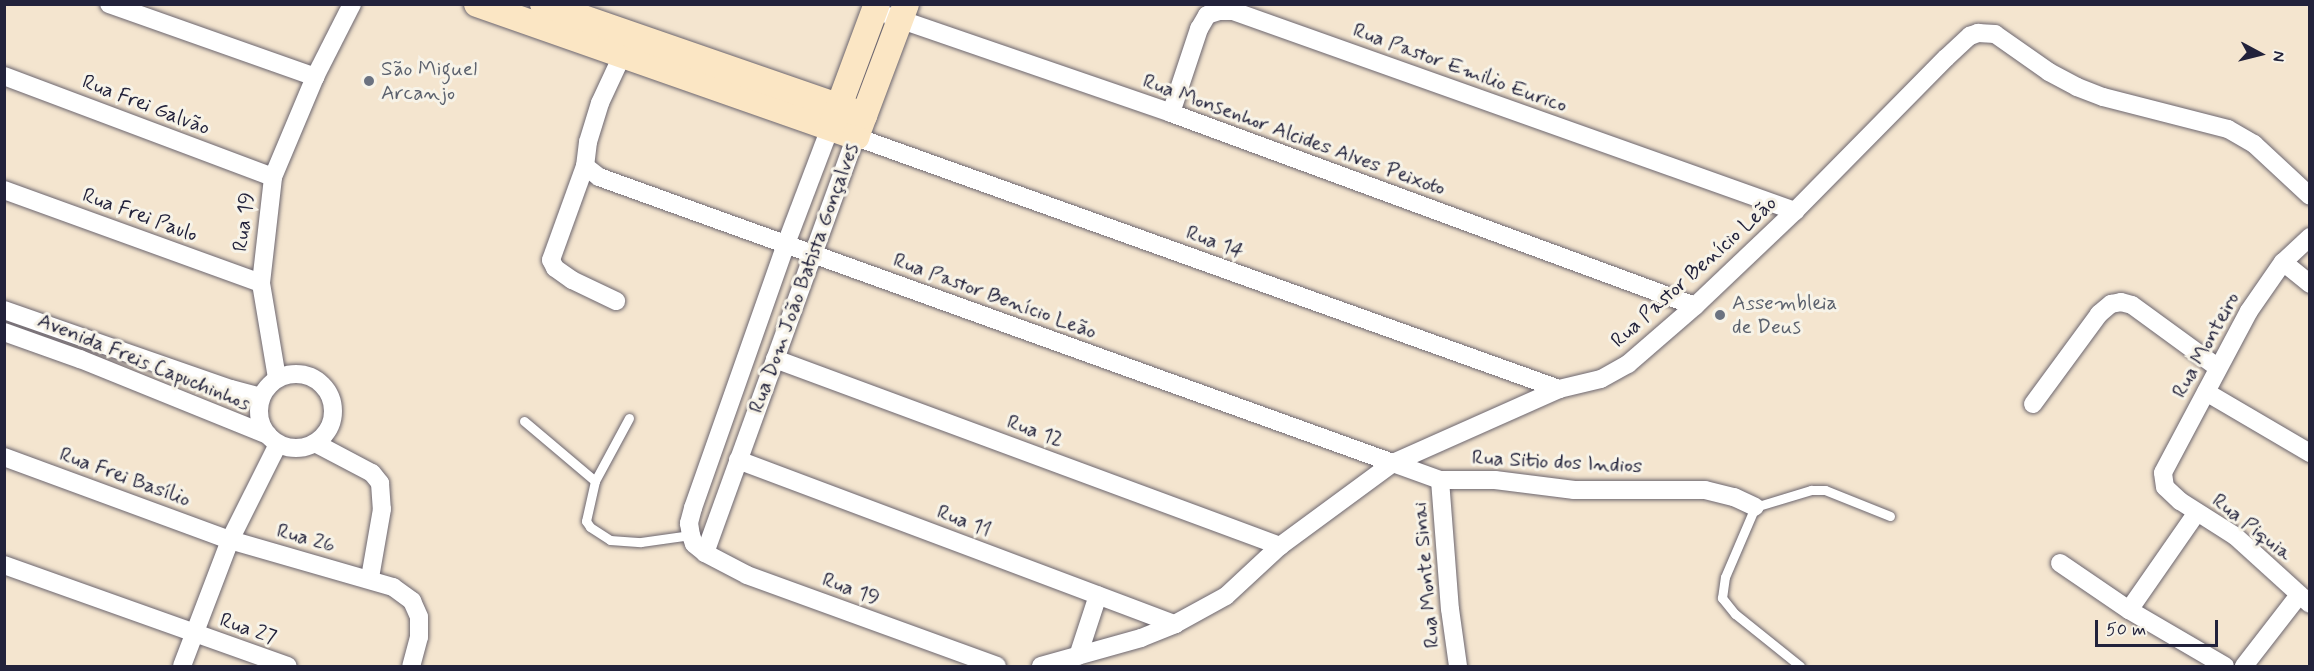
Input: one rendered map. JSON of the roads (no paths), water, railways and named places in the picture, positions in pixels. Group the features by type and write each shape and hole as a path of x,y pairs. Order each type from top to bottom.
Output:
{"street":[{"path":"109,4 315,77"},
{"name":"Rua 19","path":"277,378 261,283 273,177 315,77 334,43 351,4"},
{"path":"477,4 627,45 860,126"},
{"path":"543,4 627,45"},
{"name":"Rua Monsenhor Alcides Alves Peixoto","path":"876,7 903,12 1695,306"},
{"name":"Rua Dom João Batista Gonçalves","path":"696,544 689,523 693,508 786,244 876,7"},
{"name":"Rua Pastor Emilio Eurico","path":"1171,113 1207,15 1219,10 1233,11 1795,211"},
{"name":"Rua Dom João Batista Gonçalves","path":"696,544 738,460 903,12"},
{"name":"Rua Pastor Benício Leão","path":"1047,666 1141,638 1175,624 1226,596 1280,546 1393,463 1559,389 1601,378 1628,364 1695,306 1795,211 1970,36 1982,32 1991,33 2072,85 2103,97 2228,129 2254,144 2310,196"},
{"path":"616,301 572,280 555,268 551,260 585,166 592,125 627,45"},
{"name":"Rua Frei Galvão","path":"4,76 273,177"},
{"name":"Rua 14","path":"860,126 1559,389"},
{"name":"Rua Pastor Benício Leão","path":"585,166 599,177 626,189 786,244 1393,463"},
{"name":"Rua Frei Paulo","path":"4,190 261,283"},
{"name":"Rua Monteiro","path":"2165,487 2163,473 2166,463 2249,311 2283,262 2310,237"},
{"path":"2283,262 2310,284"},
{"path":"2033,404 2099,314 2111,304 2121,302 2132,305 2217,367"},
{"name":"Avenida Freis Capuchinhos","path":"4,310 231,389 261,397"},
{"name":"Avenida Freis Capuchinhos","path":"4,332 80,359 273,440"},
{"name":"Rua 12","path":"775,359 1280,546"},
{"path":"303,374 315,378 328,392 334,411 332,423 325,435 315,443 303,448 290,448 273,440 259,417 261,397 277,378 303,374"},
{"path":"2206,392 2310,453"},
{"path":"182,666 230,540 273,440"},
{"path":"315,443 372,473 380,483 382,509 370,579"},
{"name":"Rua Frei Basílio","path":"4,457 230,540"},
{"name":"Rua 11","path":"738,460 1175,624"},
{"name":"Rua Sitio dos Indios","path":"1393,463 1440,480 1495,480 1574,490 1705,490 1734,497 1755,507"},
{"name":"Rua Monte Sinai","path":"1440,480 1450,609 1458,666"},
{"name":"Rua Piquia","path":"2165,487 2180,501 2235,536 2304,599"},
{"path":"2129,610 2197,512"},
{"name":"Rua 26","path":"230,540 393,587 412,601 419,617 420,637 411,666"},
{"name":"Rua 19","path":"696,544 747,575 997,666"},
{"path":"2060,563 2129,610 2225,666"},
{"name":"Rua 27","path":"4,565 288,666"},
{"path":"1078,656 1098,596"},
{"path":"2244,666 2304,599"}],"lane":[{"path":"629,418 595,481 586,521 600,535 610,540 696,544"},
{"path":"524,421 595,481"},
{"path":"1800,666 1735,614 1722,598 1725,577 1755,507 1811,490 1825,490 1890,516"}],"place":[{"name":"São Miguel Arcanjo","path":"369,81"},
{"name":"Assembleia de Deus","path":"1720,315"}]}
